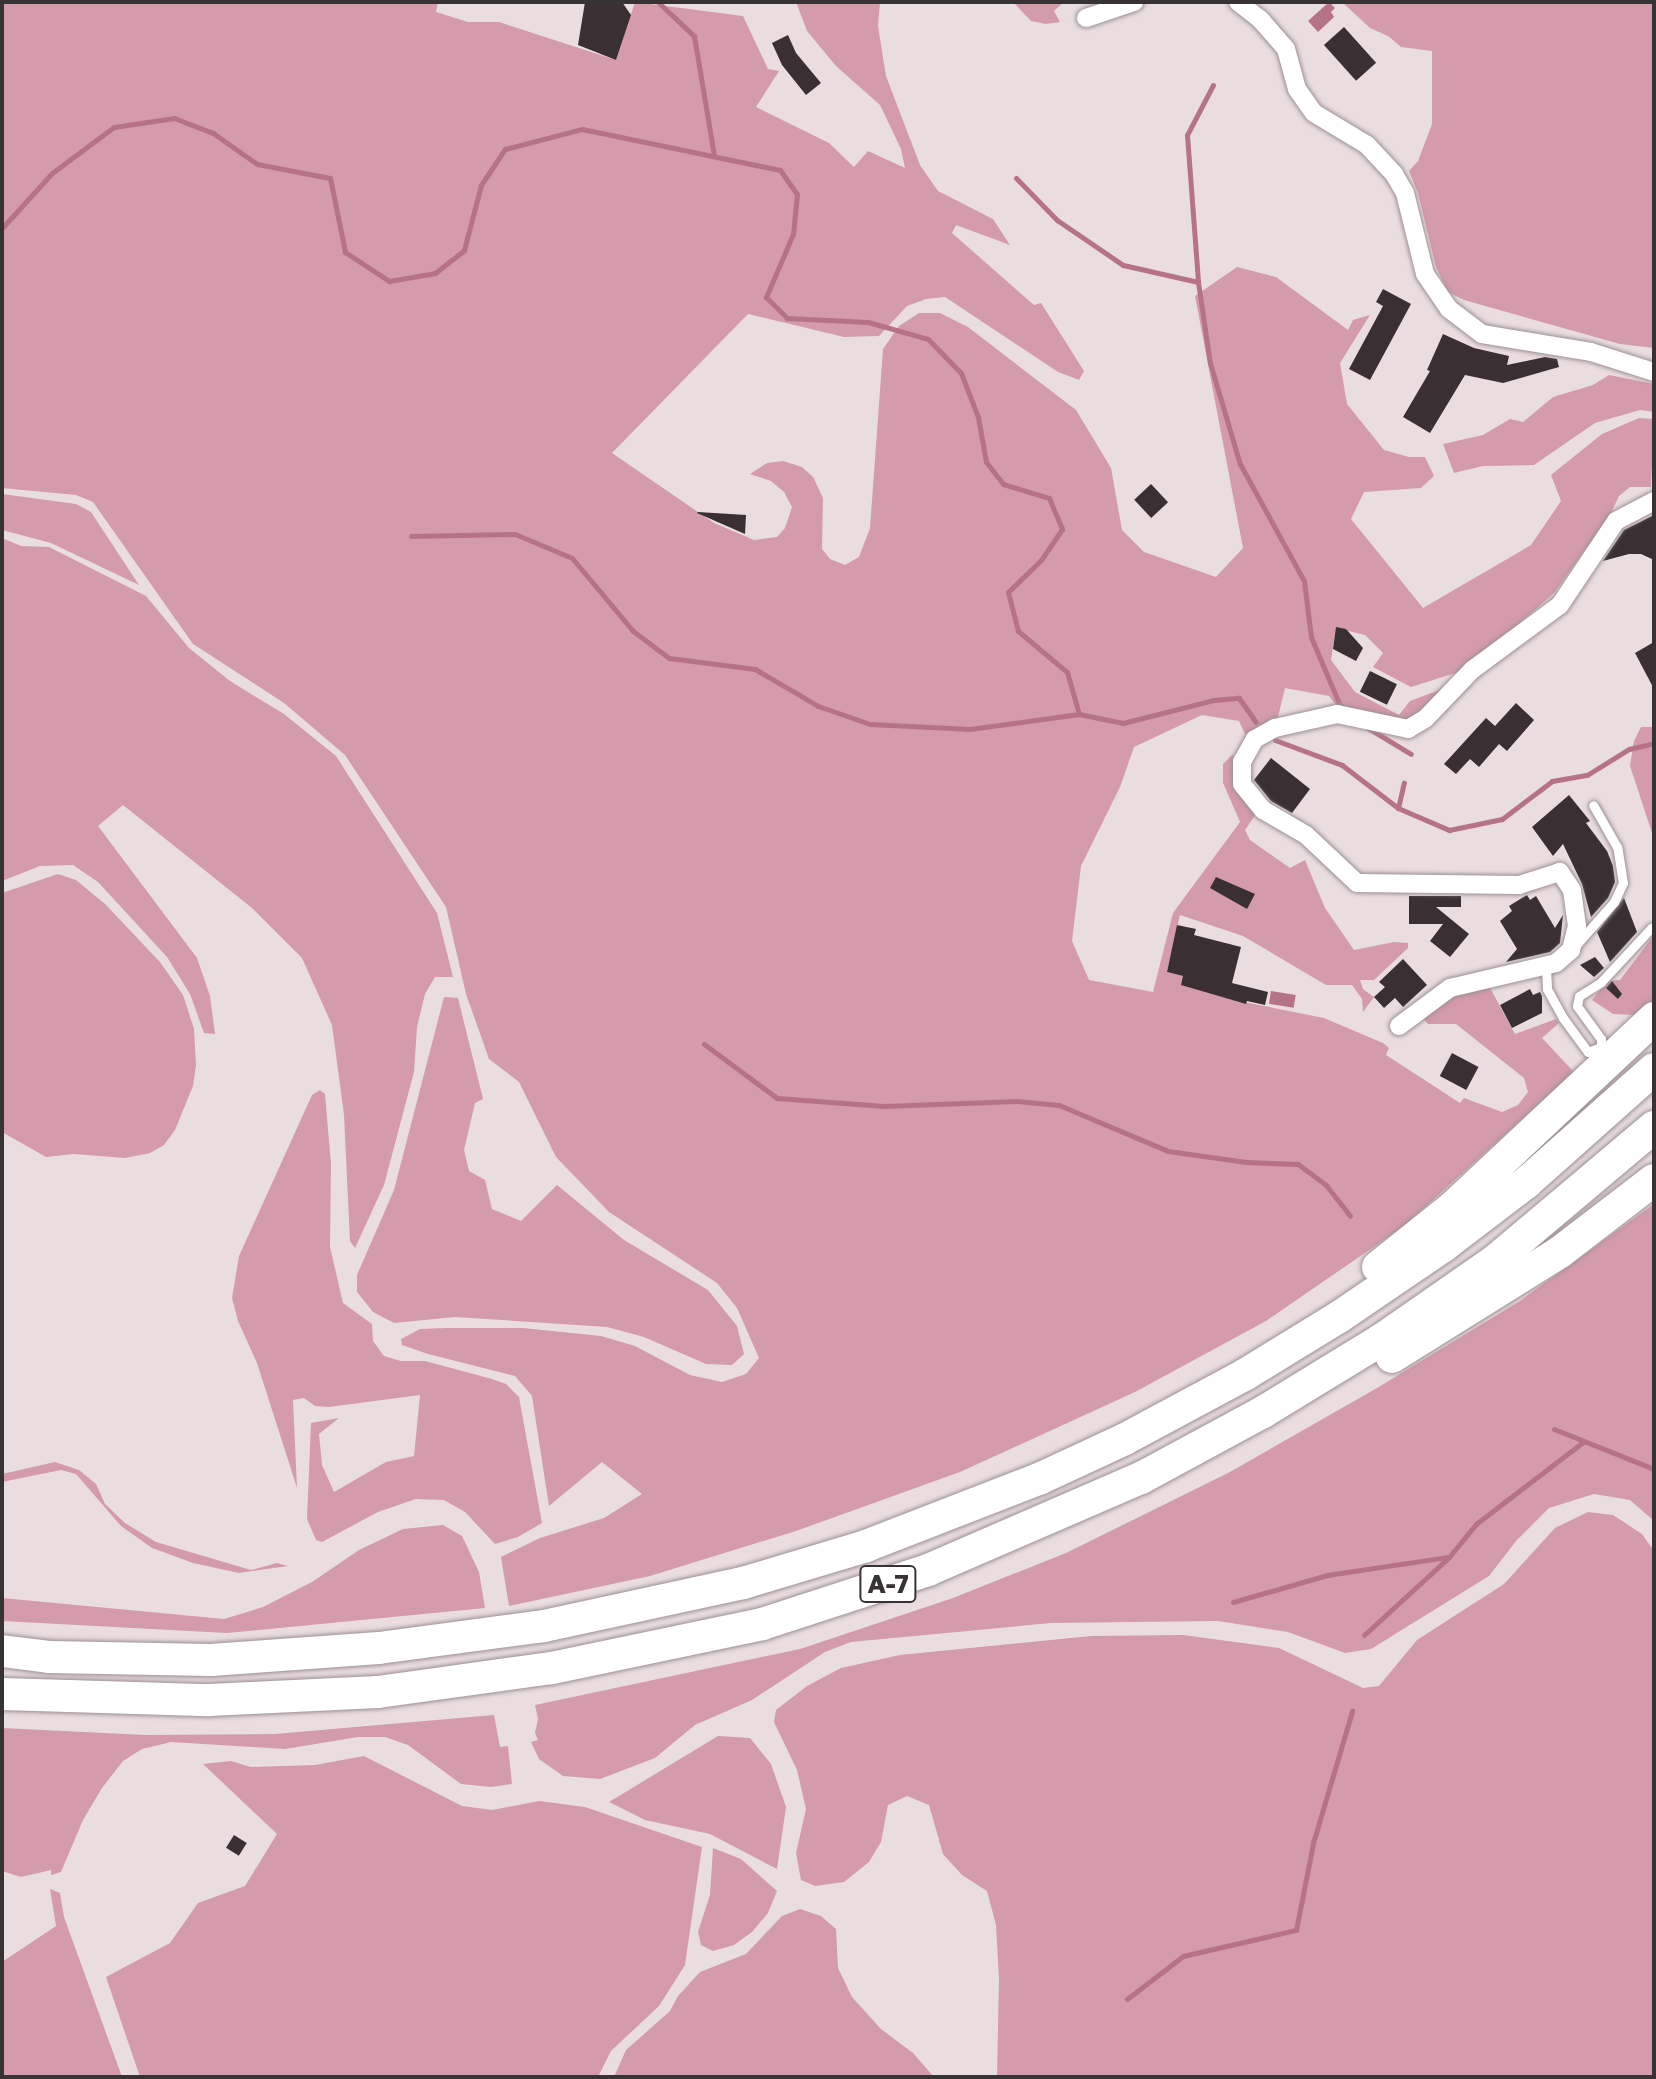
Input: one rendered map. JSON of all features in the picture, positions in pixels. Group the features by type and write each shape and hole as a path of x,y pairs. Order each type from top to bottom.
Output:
{"highway":[{"path":"1246,1374 1302,1318 1369,1275 1453,1207 1654,1018"},
{"name":"A-7","path":"2,1651 49,1657 211,1660 379,1648 544,1626 743,1583 866,1546 1039,1479 1125,1439 1246,1374 1339,1317 1442,1247 1526,1183 1648,1075"},
{"name":"A-7","path":"2,1694 209,1700 378,1692 552,1668 762,1624 928,1570 1113,1491 1206,1443 1381,1340 1496,1260 1654,1127"},
{"path":"1206,1443 1270,1430 1547,1261 1654,1180"}],"street":[{"path":"1086,18 1134,2"},
{"path":"1238,2 1260,19 1286,49 1297,89 1314,113 1367,145 1394,174 1405,193 1425,274 1449,309 1482,334 1591,352 1654,372"},
{"path":"1399,1026 1450,988 1546,968 1571,950 1577,926 1572,890 1560,872 1519,885 1357,883 1306,835 1263,810 1242,784 1242,762 1255,739 1275,728 1337,714 1408,729 1426,718 1472,670 1560,605 1616,521 1654,501"}],"lane":[{"path":"1571,950 1614,902 1623,883 1617,847 1593,805"},
{"path":"1546,968 1547,989 1563,1018 1588,1052 1601,1047 1601,1039 1577,1006 1579,996 1601,982 1651,928"}],"shaded area":[{"path":"2,2 438,2 436,12 468,22 499,22 616,60 635,2 743,16 768,69 779,71 756,107 829,143 854,167 868,151 905,168 901,149 880,105 836,66 807,31 796,2 880,2 878,26 886,76 920,165 938,191 993,219 1010,245 956,225 952,233 1034,305 1041,303 1084,371 1079,380 1058,372 945,297 926,299 907,306 879,336 844,337 748,314 612,453 714,523 754,540 777,537 785,528 792,507 784,492 771,481 750,474 767,463 783,461 802,467 813,477 823,498 822,549 830,559 845,565 859,557 870,528 883,349 899,326 919,313 940,313 968,327 1076,410 1111,468 1122,530 1144,552 1216,577 1243,548 1195,296 1237,267 1276,277 1348,330 1353,320 1370,315 1340,363 1347,404 1384,450 1409,457 1425,457 1434,476 1421,488 1364,492 1351,519 1423,608 1531,545 1561,501 1551,475 1602,434 1639,418 1654,419 1651,487 1630,487 1619,496 1610,515 1554,593 1468,669 1411,687 1373,667 1383,653 1365,635 1336,628 1331,660 1355,692 1399,715 1410,701 1450,686 1427,711 1404,723 1336,705 1329,696 1285,688 1278,717 1246,736 1239,721 1202,715 1134,747 1120,787 1081,866 1072,941 1089,980 1153,992 1173,913 1240,822 1223,783 1223,764 1233,754 1234,774 1256,814 1245,830 1250,840 1290,868 1305,860 1325,908 1354,950 1394,942 1408,943 1408,948 1374,980 1360,980 1363,989 1374,997 1363,1012 1362,999 1352,985 1326,985 1243,936 1180,915 1167,972 1229,996 1229,999 1324,1018 1383,1043 1389,1048 1386,1055 1460,1103 1464,1098 1502,1112 1518,1105 1528,1092 1524,1078 1456,1024 1428,1024 1422,1017 1453,997 1489,986 1515,1034 1556,1019 1559,1023 1542,1038 1574,1072 1404,1226 1266,1321 1135,1392 960,1472 796,1531 650,1576 509,1606 501,1557 540,1538 604,1518 642,1494 602,1462 549,1506 532,1396 515,1376 428,1354 402,1345 401,1339 420,1329 447,1328 523,1328 601,1336 635,1346 690,1375 722,1382 746,1374 759,1358 737,1308 717,1283 609,1212 556,1157 519,1082 489,1059 466,994 446,907 345,755 284,703 193,644 93,502 76,495 2,488"},
{"path":"1013,2 1064,2 1054,11 1060,22 1046,24 1031,21"},
{"path":"1329,2 1335,8 1331,12 1334,17 1318,32 1308,21"},
{"path":"1342,2 1654,2 1654,348 1620,344 1464,300 1448,292 1436,267 1418,193 1409,171 1418,161 1432,124 1432,51 1401,47 1388,36 1370,28"},
{"path":"1609,375 1654,384 1654,412 1640,410 1595,423 1534,465 1483,466 1454,473 1443,444 1483,435 1510,419 1523,422 1553,397 1593,385"},
{"path":"2,494 76,504 91,512 139,585 51,543 2,530"},
{"path":"2,538 21,546 49,547 146,596 189,648 230,681 284,714 336,756 437,913 453,977 435,977 425,994 417,1027 414,1072 384,1185 355,1248 350,1241 344,1115 332,1025 302,958 252,908 123,805 98,826 197,958 210,996 215,1034 204,1033 190,994 167,957 98,882 73,865 40,866 2,881"},
{"path":"1641,727 1654,727 1654,839 1630,766 1634,741"},
{"path":"58,874 76,880 105,904 160,962 183,995 194,1029 196,1065 193,1086 175,1130 164,1145 150,1153 125,1158 74,1154 46,1157 2,1132 2,893"},
{"path":"1654,935 1654,1037 1635,1015 1613,1014 1592,1000 1607,981 1620,980"},
{"path":"1271,991 1296,995 1294,1008 1269,1004"},
{"path":"444,997 458,998 483,1099 475,1103 464,1150 469,1171 485,1180 492,1209 521,1221 557,1185 624,1240 708,1290 737,1326 744,1354 732,1365 706,1364 644,1337 607,1327 455,1317 394,1323 373,1312 357,1292 357,1275 394,1190"},
{"path":"320,1090 325,1094 331,1164 330,1247 343,1303 372,1324 373,1341 384,1356 401,1361 425,1361 492,1379 506,1384 519,1397 542,1523 518,1537 495,1544 465,1512 444,1500 416,1499 378,1512 322,1542 316,1540 307,1519 311,1423 339,1418 319,1434 322,1465 334,1492 386,1462 414,1456 420,1395 329,1407 315,1406 304,1398 293,1400 297,1488 257,1363 238,1321 232,1298 239,1256 312,1095"},
{"path":"1654,1204 1654,1521 1630,1500 1594,1494 1549,1508 1517,1540 1489,1576 1371,1649 1345,1653 1288,1632 1218,1621 1051,1623 851,1642 825,1652 752,1700 695,1725 655,1758 600,1779 563,1776 539,1759 531,1742 538,1740 535,1705 800,1649 953,1598 1066,1553 1228,1473 1520,1301"},
{"path":"55,1462 79,1470 96,1484 105,1504 125,1523 156,1542 251,1570 277,1563 288,1566 239,1573 193,1563 152,1548 121,1526 76,1474 61,1470 2,1482 2,1474"},
{"path":"1588,1512 1613,1515 1642,1534 1654,1551 1654,2077 997,2077 999,1979 996,1925 987,1891 962,1875 943,1854 929,1805 907,1796 888,1805 881,1842 869,1862 844,1882 815,1886 801,1880 796,1853 806,1809 797,1770 774,1722 776,1710 807,1686 841,1668 900,1655 1091,1636 1183,1635 1279,1648 1363,1688 1379,1686 1417,1640 1504,1584 1555,1528"},
{"path":"443,1525 462,1536 479,1572 485,1608 227,1633 2,1621 2,1598 224,1619 263,1607 312,1582 359,1550 403,1529"},
{"path":"494,1715 500,1747 508,1746 512,1784 491,1787 461,1784 408,1745 385,1737 358,1737 285,1749 171,1742 142,1749 123,1761 102,1788 83,1820 61,1872 51,1875 51,1870 21,1877 2,1871 2,1728 145,1735 275,1734"},
{"path":"718,1736 750,1738 771,1764 786,1807 777,1869 710,1834 645,1820 609,1802"},
{"path":"364,1756 462,1806 492,1810 539,1801 585,1807 702,1847 685,1965 659,2006 611,2051 598,2077 140,2077 106,1977 170,1943 198,1903 245,1886 277,1834 203,1764 231,1761 251,1767 315,1765"},
{"path":"713,1848 741,1859 777,1891 768,1913 752,1932 734,1945 713,1951 701,1945 698,1932 710,1895"},
{"path":"50,1889 60,1893 64,1917 122,2077 2,2077 2,1962 56,1926"},
{"path":"800,1909 821,1916 836,1929 838,1968 852,1997 881,2029 913,2053 934,2077 614,2077 626,2050 670,2011 678,1996 700,1972 746,1954 782,1916"}],"building":[{"path":"585,2 622,2 631,15 616,60 578,45"},
{"path":"1344,27 1376,63 1356,81 1324,45"},
{"path":"788,35 796,53 821,83 806,95 782,65 772,43"},
{"path":"1383,289 1411,304 1370,380 1349,369 1383,306 1376,302"},
{"path":"1443,334 1474,348 1509,356 1507,365 1545,357 1557,359 1559,367 1503,383 1465,375 1430,433 1403,417 1430,371 1427,370"},
{"path":"1151,484 1168,502 1151,518 1134,500"},
{"path":"697,513 746,515 745,534"},
{"path":"1654,515 1654,560 1641,554 1629,554 1603,561 1624,530"},
{"path":"1336,627 1346,629 1363,648 1356,661 1333,649"},
{"path":"1654,642 1654,689 1635,653"},
{"path":"1370,671 1397,684 1387,705 1360,692"},
{"path":"1516,703 1534,720 1507,751 1499,744 1479,767 1470,759 1456,774 1444,764 1486,718 1495,726"},
{"path":"1271,758 1310,789 1292,813 1271,801 1254,780"},
{"path":"1569,795 1590,821 1586,823 1607,851 1613,866 1615,882 1608,898 1591,917 1582,884 1563,844 1553,856 1532,827"},
{"path":"1216,877 1255,894 1247,909 1210,888"},
{"path":"1527,895 1530,900 1536,896 1555,928 1563,915 1560,943 1550,952 1506,962 1517,949 1500,921 1512,911 1509,906"},
{"path":"1409,896 1461,896 1461,907 1436,907 1469,934 1450,957 1430,941 1443,924 1409,924"},
{"path":"1624,898 1637,932 1610,962 1597,932"},
{"path":"1177,925 1196,929 1194,935 1241,947 1232,983 1268,992 1265,1005 1247,1001 1246,1004 1181,985 1183,976 1167,972"},
{"path":"1595,957 1604,968 1594,977 1580,965"},
{"path":"1403,959 1427,985 1403,1007 1395,998 1384,1008 1374,997 1385,987 1379,982"},
{"path":"1612,981 1622,994 1618,999 1606,988"},
{"path":"1530,989 1533,995 1540,992 1542,996 1542,1013 1512,1028 1500,1005"},
{"path":"1452,1053 1478,1067 1466,1090 1440,1076"},
{"path":"234,1835 247,1843 239,1856 226,1848"}],"waterway":[{"path":"658,2 694,36 714,155"},
{"path":"1213,85 1187,135 1198,282 1210,363 1240,464 1304,581 1311,637 1341,708"},
{"path":"2,228 52,173 114,127 174,118 213,133 257,164 330,178 345,252 389,281 435,273 464,250 481,185 505,149 582,129 780,170 797,194 793,234 766,297 787,318 868,322 928,339 961,373 978,417 986,462 1003,484 1049,498 1062,529 1041,560 1008,592 1018,631 1067,672 1079,714"},
{"path":"1016,178 1057,220 1123,265 1198,282"},
{"path":"411,536 515,534 572,558 633,631 669,658 755,669 818,706 870,724 970,729 1079,714 1123,723 1214,700 1239,698 1256,722"},
{"path":"1368,728 1411,754"},
{"path":"1275,740 1342,765 1398,808 1449,830 1502,819 1552,781 1587,775 1629,749 1654,743"},
{"path":"1398,808 1404,783"},
{"path":"704,1044 777,1098 884,1106 1017,1101 1059,1105 1168,1151 1246,1162 1298,1164 1326,1185 1350,1216"},
{"path":"1554,1429 1654,1469"},
{"path":"1364,1635 1449,1557 1476,1524 1584,1441"},
{"path":"1233,1602 1327,1575 1447,1557"},
{"path":"1127,1999 1183,1956 1296,1930 1313,1843 1352,1711"}]}
